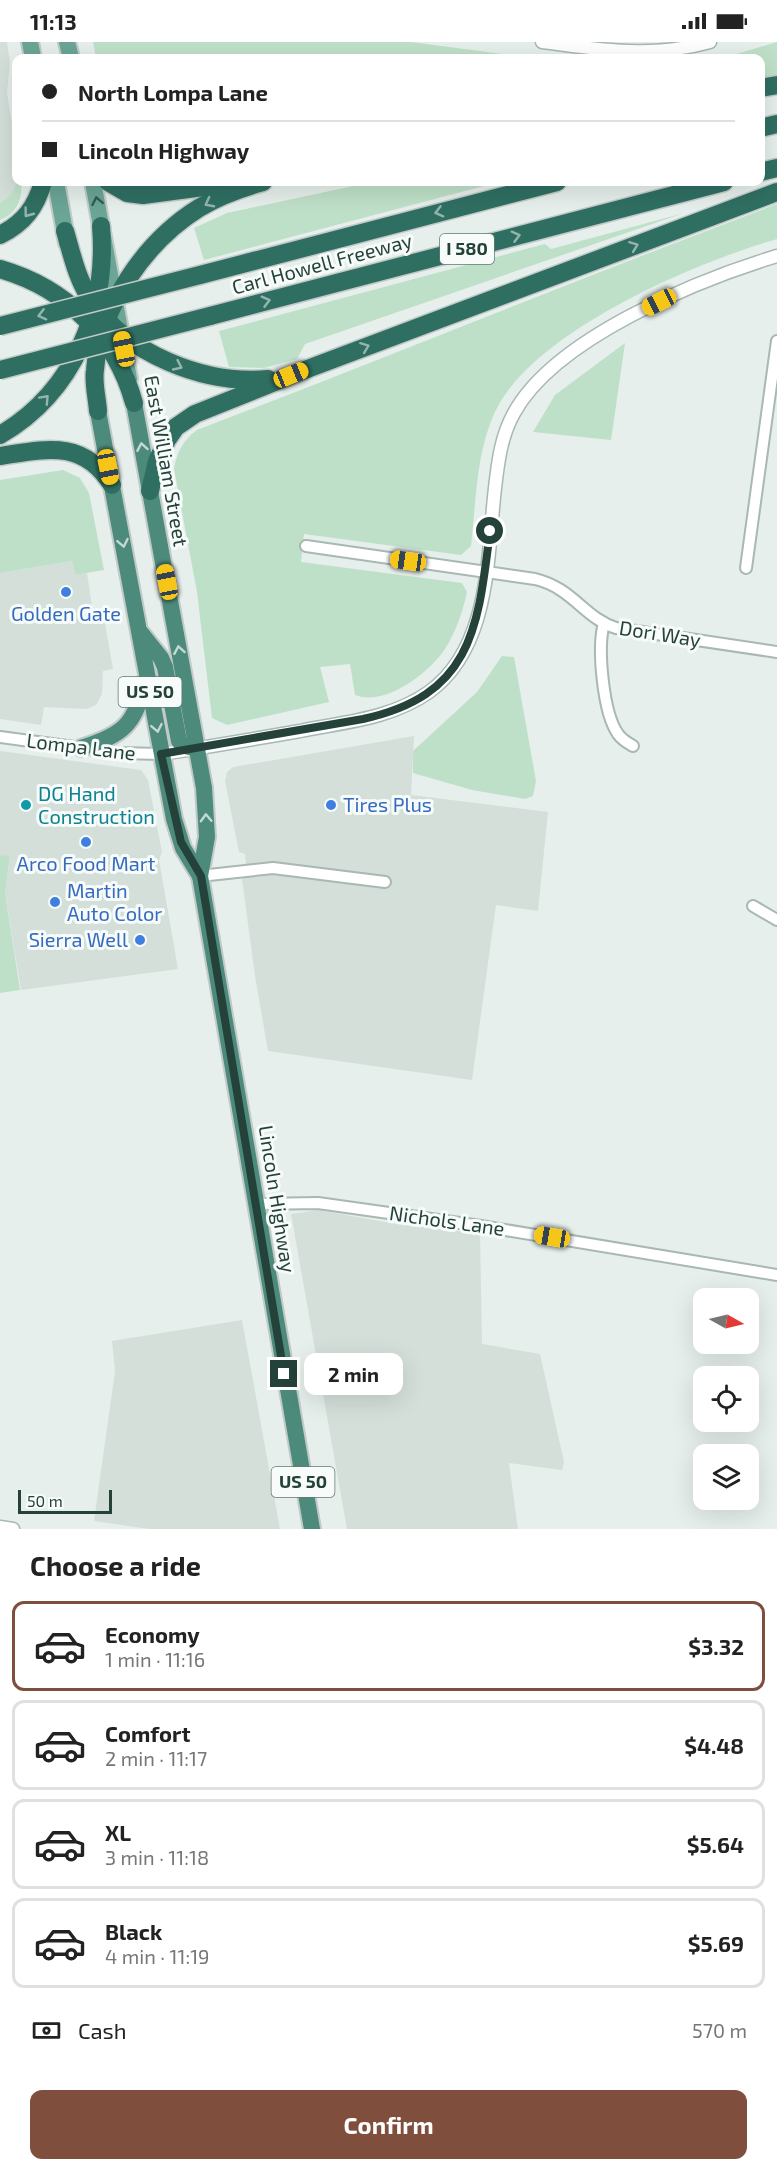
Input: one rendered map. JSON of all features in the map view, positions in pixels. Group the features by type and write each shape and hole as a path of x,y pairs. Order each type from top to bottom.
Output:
{"highway":[{"path":"0,235 25,219 42,186"},
{"path":"115,186 127,193 143,195 211,186"},
{"path":"0,435 24,419 48,396 68,371 97,324 115,303 142,261 178,223 215,200 252,186"},
{"name":"Carl Howell Freeway","path":"0,326 542,186"},
{"name":"Carl Howell Freeway","path":"0,370 709,186"},
{"path":"150,490 164,446 182,423 202,411 777,192"},
{"path":"101,226 102,266 94,370 98,411 112,485"},
{"path":"65,231 97,324 172,364 211,377 234,380 273,379 310,368"},
{"name":"US 50","path":"0,269 41,286 97,324 123,370 134,404"},
{"name":"East William Street","path":"134,404 198,749"},
{"path":"0,456 52,449 68,451 83,455 112,485"},
{"name":"US 50","path":"112,485 161,754"},
{"path":"139,629 165,667 179,741 185,746 198,749"},
{"path":"81,748 113,737 129,724 136,711 147,674"},
{"name":"Lincoln Highway","path":"198,749 207,823 201,876 312,1529"},
{"name":"Lincoln Highway","path":"161,754 181,842 201,876"}],"main road":[{"path":"57,186 65,231"},
{"path":"94,186 115,303"}],"street":[{"path":"542,42 632,53 674,51 710,42"},
{"path":"161,754 369,718 400,708 423,695 453,670 468,646 476,622 485,572 501,451 511,418 533,386 572,353 637,314 707,281 777,255"},
{"path":"746,568 777,341"},
{"name":"Dori Way","path":"306,546 552,584 572,596 604,623 633,632 777,652"},
{"path":"604,623 600,651 609,706 617,733 633,746"},
{"name":"Lompa Lane","path":"0,737 126,754 161,754"},
{"path":"201,876 278,868 385,882"},
{"path":"753,906 777,920"},
{"name":"Nichols Lane","path":"257,1204 299,1202 329,1204 481,1226 777,1275"},
{"path":"0,1528 13,1529"}],"shaded area":[{"path":"0,42 7,42 10,62 7,93 12,123 12,186 15,186 11,194 0,203"},
{"path":"72,561 75,575 87,573 94,620 104,618 113,669 103,671 102,694 96,705 87,709 44,707 41,725 0,719 0,573"},
{"path":"414,736 411,795 548,812 538,911 496,905 472,1080 268,1051 255,976 242,879 247,877 245,854 239,852 225,781 227,772 233,767"},
{"path":"0,751 141,770 148,780 162,852 159,860 178,969 21,990 5,893 10,857 0,855"},
{"path":"318,1210 396,1224 480,1233 482,1344 540,1354 564,1462 562,1470 509,1463 518,1529 347,1529 291,1214"},
{"path":"242,1320 280,1529 149,1529 94,1521 115,1371 112,1341"}],"green space":[{"path":"93,42 411,42 502,54 95,54"},
{"path":"777,42 777,75 765,77 765,54 736,54"},
{"path":"15,186 21,186 20,199 15,210 0,220 0,203 11,194"},
{"path":"353,186 484,186 204,260 194,228 227,213"},
{"path":"777,204 777,239 704,264 620,304 579,328 543,354 514,383 495,412 489,427 480,461 471,546 461,555 304,534 301,562 462,583 467,592 453,636 428,668 405,686 379,696 367,697 355,695 350,664 320,667 329,702 227,725 212,718 197,592 174,469 181,447 192,434 197,430"},
{"path":"684,213 305,344 297,359 264,368 229,367 219,331 545,244 551,249"},
{"path":"625,343 611,440 533,432 555,395"},
{"path":"63,470 80,478 89,493 104,570 75,575 72,561 0,573 0,480"},
{"path":"502,656 514,657 536,781 533,796 525,799 472,790 413,773 413,751 477,692"},
{"path":"0,855 10,856 5,893 20,990 0,993"}],"place":[{"name":"Golden Gate","path":"66,592"},
{"name":"DG Hand Construction","path":"26,805"},
{"name":"Tires Plus","path":"331,805"},
{"name":"Arco Food Mart","path":"86,842"},
{"name":"Martin Auto Color","path":"55,902"},
{"name":"Sierra Well","path":"140,940"}],"route":[{"path":"284,1374 201,876 181,842 161,754 214,747 363,719 386,713 423,695 453,670 470,641 480,602 490,531"}]}
